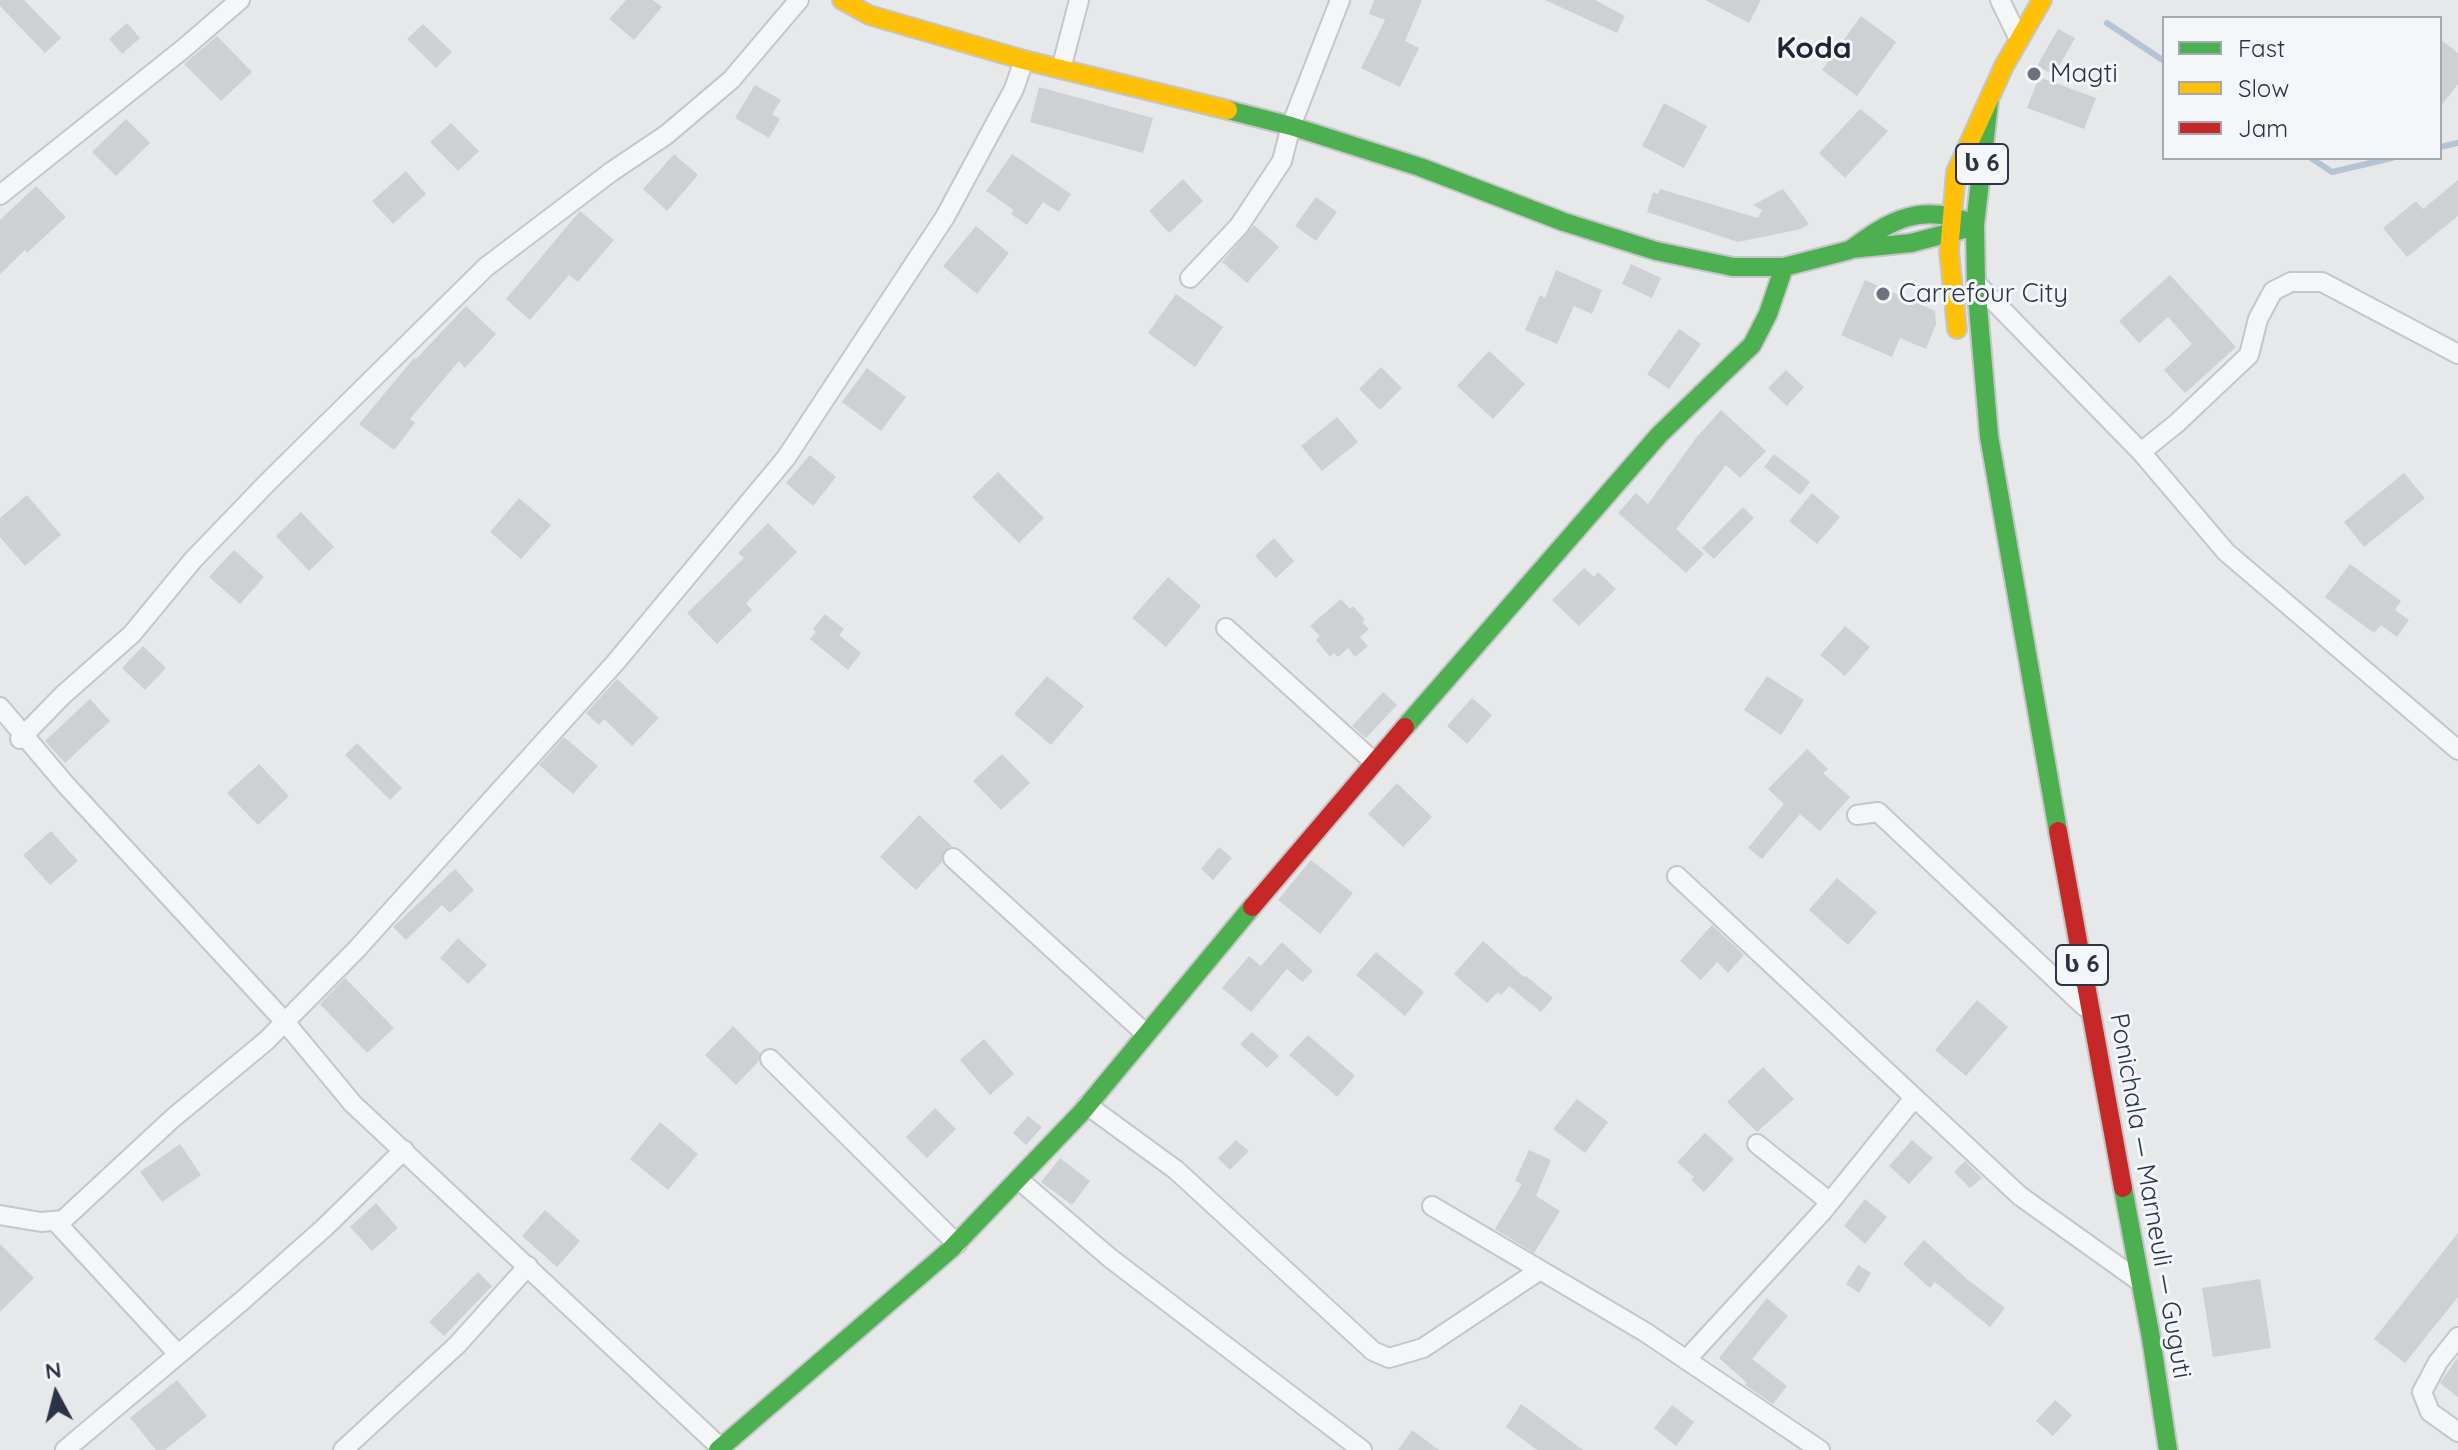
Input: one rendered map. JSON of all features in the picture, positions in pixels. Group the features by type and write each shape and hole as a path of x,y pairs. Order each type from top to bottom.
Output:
{"main road":[{"path":"842,0 869,15 1024,60 1291,126 1420,167 1564,222 1656,251 1733,267 1784,267 1850,250 1901,246 1949,236 1975,225"},
{"name":"Ponichala — Marneuli — Guguti","path":"1958,341 1949,236 1956,172 1965,146 2042,0"},
{"name":"Ponichala — Marneuli — Guguti","path":"1989,102 1975,225 1976,283 1989,436 2141,1283 2168,1450"},
{"path":"1917,213 1956,172"},
{"path":"1850,250 1879,227 1917,213 1951,213 1975,225"},
{"path":"720,1449 957,1244 1087,1105 1374,762 1659,435 1752,345 1768,314 1784,267"},
{"name":"Ponichala — Marneuli — Guguti","path":"1964,369 1980,437 1997,480"}],"street":[{"path":"0,195 240,0"},
{"path":"22,737 63,695 132,634 193,560 267,483 486,267 611,172 666,135 731,80 799,0"},
{"path":"1061,69 1079,0"},
{"path":"1190,278 1239,226 1282,161 1291,126 1340,0"},
{"path":"2000,0 2019,39"},
{"path":"0,1215 41,1222 63,1220 173,1118 266,1041 366,939 605,674 786,458 945,217 1014,89 1024,60"},
{"path":"2141,452 2177,423 2249,355 2258,319 2273,291 2291,282 2322,282 2458,354"},
{"path":"1976,283 2141,452 2226,552 2458,750"},
{"path":"1226,628 1374,762"},
{"path":"0,707 22,737 285,1022 353,1104 720,1449"},
{"path":"1857,815 1878,812 2090,1012"},
{"path":"953,858 1146,1034"},
{"path":"1677,876 2020,1196 2141,1283"},
{"path":"770,1059 957,1244"},
{"path":"1686,1360 1830,1202 1914,1098"},
{"path":"1087,1105 1176,1170 1373,1351 1389,1358 1423,1348 1540,1270"},
{"path":"1757,1144 1830,1202"},
{"path":"65,1450 324,1228 404,1150"},
{"path":"1018,1179 1110,1258 1362,1450"},
{"path":"1432,1206 1686,1360 1820,1450"},
{"path":"55,1221 178,1354"},
{"path":"343,1450 457,1345 528,1266"},
{"path":"2458,1337 2438,1362 2422,1392 2430,1412 2458,1432"}],"building":[{"path":"0,0 24,0 61,38 45,53 0,6"},
{"path":"626,0 653,0 662,7 634,40 609,19"},
{"path":"1374,0 1422,0 1405,41 1419,48 1400,87 1361,68 1385,20 1369,14"},
{"path":"1545,0 1595,0 1625,16 1617,33"},
{"path":"1705,0 1761,0 1749,23"},
{"path":"1861,16 1896,42 1857,96 1822,70"},
{"path":"127,23 140,38 122,54 109,39"},
{"path":"423,24 452,52 436,68 407,39"},
{"path":"2058,29 2075,38 2054,75 2037,66"},
{"path":"217,36 252,72 221,101 184,64"},
{"path":"2442,41 2458,53 2458,84 2442,104"},
{"path":"2039,77 2096,98 2084,129 2027,108"},
{"path":"755,85 781,100 772,114 780,119 769,138 735,118"},
{"path":"1039,87 1153,118 1143,153 1030,122"},
{"path":"1664,103 1707,126 1684,168 1642,146"},
{"path":"1860,109 1888,131 1845,178 1819,153"},
{"path":"126,119 150,143 116,176 92,152"},
{"path":"451,123 479,151 458,171 430,142"},
{"path":"674,154 698,175 667,211 643,189"},
{"path":"1012,154 1071,194 1059,212 1043,202 1027,225 1011,214 1014,210 986,191"},
{"path":"406,171 426,194 393,224 372,201"},
{"path":"1183,179 1203,201 1169,233 1149,211"},
{"path":"2458,180 2458,216 2407,257 2383,228 2416,201 2423,209"},
{"path":"36,186 66,217 0,274 0,220"},
{"path":"1660,189 1758,218 1762,210 1753,205 1783,189 1809,224 1801,229 1738,242 1647,212 1653,192 1658,194"},
{"path":"1316,197 1337,212 1316,241 1295,226"},
{"path":"580,211 614,240 578,282 569,275 530,320 506,299"},
{"path":"1254,225 1279,247 1247,283 1222,262"},
{"path":"976,226 1009,253 977,294 943,266"},
{"path":"1631,264 1661,278 1652,298 1622,284"},
{"path":"1556,270 1602,290 1592,314 1574,306 1557,344 1525,330 1540,295 1545,298"},
{"path":"2170,275 2236,347 2185,393 2164,370 2192,344 2168,317 2139,343 2119,321"},
{"path":"1865,280 1935,311 1936,324 1926,349 1900,338 1892,357 1841,335"},
{"path":"1176,294 1223,327 1195,367 1148,333"},
{"path":"466,306 496,334 465,368 459,361 410,419 415,423 394,450 359,424 414,358"},
{"path":"1679,329 1701,344 1669,389 1647,374"},
{"path":"1489,351 1525,384 1493,419 1457,386"},
{"path":"1381,367 1402,388 1380,410 1359,389"},
{"path":"867,368 906,397 881,431 842,402"},
{"path":"1786,370 1804,387 1787,406 1768,388"},
{"path":"1721,410 1766,451 1740,478 1726,465 1676,529 1704,554 1686,573 1618,513 1636,493 1648,504 1696,438"},
{"path":"1337,417 1358,442 1322,471 1301,446"},
{"path":"1774,454 1810,482 1800,495 1764,467"},
{"path":"810,455 836,477 813,506 786,483"},
{"path":"998,472 1044,518 1019,543 972,497"},
{"path":"2404,473 2425,498 2364,547 2344,522"},
{"path":"1812,493 1840,517 1817,544 1789,521"},
{"path":"27,495 61,535 25,566 0,537 0,518"},
{"path":"519,498 551,525 521,559 490,532"},
{"path":"1743,507 1754,518 1714,559 1702,548"},
{"path":"301,512 334,547 309,571 276,536"},
{"path":"768,523 797,552 746,603 752,610 717,644 687,613 744,558 738,553"},
{"path":"1274,538 1294,561 1276,578 1255,556"},
{"path":"234,550 264,577 240,604 209,577"},
{"path":"2350,564 2401,601 2395,610 2409,620 2397,637 2381,625 2374,633 2325,597"},
{"path":"1584,568 1594,577 1598,572 1616,589 1579,626 1552,600"},
{"path":"1168,577 1201,606 1166,647 1132,618"},
{"path":"1341,599 1350,609 1353,606 1369,629 1360,637 1368,646 1355,657 1348,648 1338,657 1334,653 1330,657 1316,640 1320,636 1310,626"},
{"path":"825,614 844,629 839,635 861,653 848,670 810,639 816,632 813,629"},
{"path":"1845,626 1870,647 1845,676 1820,655"},
{"path":"143,646 166,668 145,690 122,668"},
{"path":"1047,676 1084,706 1051,745 1014,714"},
{"path":"1767,676 1804,700 1781,735 1744,710"},
{"path":"617,679 659,718 632,746 604,719 599,725 586,713"},
{"path":"1383,692 1397,705 1366,738 1352,726"},
{"path":"1472,698 1492,715 1467,744 1447,726"},
{"path":"90,699 110,721 65,763 45,741"},
{"path":"564,737 598,766 573,794 539,765"},
{"path":"357,743 402,788 390,800 345,755"},
{"path":"1807,749 1828,769 1823,773 1850,797 1820,831 1800,814 1762,859 1748,848 1784,804 1768,789"},
{"path":"1002,754 1030,783 1001,810 973,781"},
{"path":"259,764 289,796 258,825 227,793"},
{"path":"1397,783 1432,817 1403,847 1368,814"},
{"path":"919,815 952,846 944,851 942,862 916,890 880,857"},
{"path":"51,831 78,861 50,885 23,855"},
{"path":"1219,847 1232,858 1213,880 1201,869"},
{"path":"1311,860 1353,893 1320,934 1278,900"},
{"path":"455,869 474,890 450,913 442,905 406,940 393,927"},
{"path":"1837,878 1877,912 1848,945 1809,910"},
{"path":"1712,925 1744,955 1728,973 1717,962 1701,980 1680,961"},
{"path":"458,938 487,965 468,984 440,958"},
{"path":"1483,941 1553,998 1541,1012 1509,986 1487,1003 1454,974"},
{"path":"1282,942 1313,971 1302,982 1287,969 1251,1012 1222,988 1249,956 1261,966"},
{"path":"1376,952 1424,992 1405,1016 1356,975"},
{"path":"345,978 394,1028 367,1053 320,1004"},
{"path":"1977,1000 2008,1027 1966,1076 1935,1050"},
{"path":"733,1026 760,1053 758,1062 736,1085 705,1055"},
{"path":"1252,1032 1279,1056 1267,1068 1240,1044"},
{"path":"1308,1035 1355,1076 1337,1097 1289,1055"},
{"path":"984,1039 1014,1074 990,1095 960,1060"},
{"path":"1763,1067 1794,1099 1757,1132 1727,1102"},
{"path":"1577,1099 1608,1122 1585,1153 1553,1129"},
{"path":"935,1108 956,1129 927,1158 906,1137"},
{"path":"1028,1116 1042,1127 1026,1145 1013,1133"},
{"path":"660,1122 698,1154 668,1190 630,1159"},
{"path":"1705,1133 1734,1159 1704,1192 1691,1180 1694,1177 1677,1162"},
{"path":"1236,1140 1249,1151 1230,1170 1218,1158"},
{"path":"1912,1140 1933,1158 1909,1184 1889,1166"},
{"path":"180,1144 201,1175 162,1202 140,1172"},
{"path":"1529,1150 1551,1160 1536,1196 1560,1211 1534,1253 1495,1229 1522,1184 1515,1181"},
{"path":"1060,1158 1090,1181 1072,1205 1041,1182"},
{"path":"1965,1161 1982,1178 1970,1188 1954,1172"},
{"path":"1865,1199 1887,1217 1865,1244 1844,1226"},
{"path":"376,1203 398,1228 372,1251 350,1227"},
{"path":"545,1210 580,1241 557,1267 522,1236"},
{"path":"2458,1233 2458,1297 2405,1363 2374,1339"},
{"path":"1924,1240 2005,1308 1990,1327 1935,1282 1930,1288 1903,1264"},
{"path":"0,1244 34,1278 0,1312"},
{"path":"1858,1265 1871,1273 1859,1293 1846,1284"},
{"path":"478,1272 492,1286 444,1336 429,1322"},
{"path":"2260,1279 2271,1348 2213,1357 2202,1288"},
{"path":"1767,1298 1788,1316 1752,1359 1787,1386 1773,1404 1745,1385 1747,1383 1719,1358"},
{"path":"2458,1357 2458,1397 2440,1383"},
{"path":"177,1380 207,1416 165,1450 156,1450 130,1418"},
{"path":"2055,1400 2072,1415 2053,1436 2036,1421"},
{"path":"1521,1404 1583,1450 1537,1450 1506,1427"},
{"path":"1672,1405 1694,1422 1676,1446 1654,1428"},
{"path":"1412,1430 1439,1450 1398,1450"}],"waterway":[{"path":"2107,23 2162,60"},
{"path":"2442,147 2458,143"},
{"path":"2314,160 2332,172 2383,160"}],"traffic: fast":[{"path":"1989,102 1975,225 1976,283 1989,436 2058,831"},
{"path":"1228,110 1291,126 1420,167 1564,222 1656,251 1733,267 1784,267 1850,250"},
{"path":"1850,250 1879,230 1907,217 1937,214 1971,223"},
{"path":"1851,249 1911,243 1968,228"},
{"path":"1405,727 1659,435 1752,345 1768,314 1784,267"},
{"path":"718,1450 951,1249 1082,1112 1252,907"},
{"path":"2123,1188 2168,1450"}],"traffic: slow":[{"path":"842,0 869,15 1024,60 1228,110"},
{"path":"1957,329 1949,251 1956,172 2004,66 2042,0"}],"traffic: jam":[{"path":"1252,907 1405,727"},
{"path":"2058,831 2123,1188"}],"place":[{"name":"Magti","path":"2034,74"},
{"name":"Carrefour City","path":"1883,294"}],"district":[{"name":"Koda","path":"1814,49"}]}
